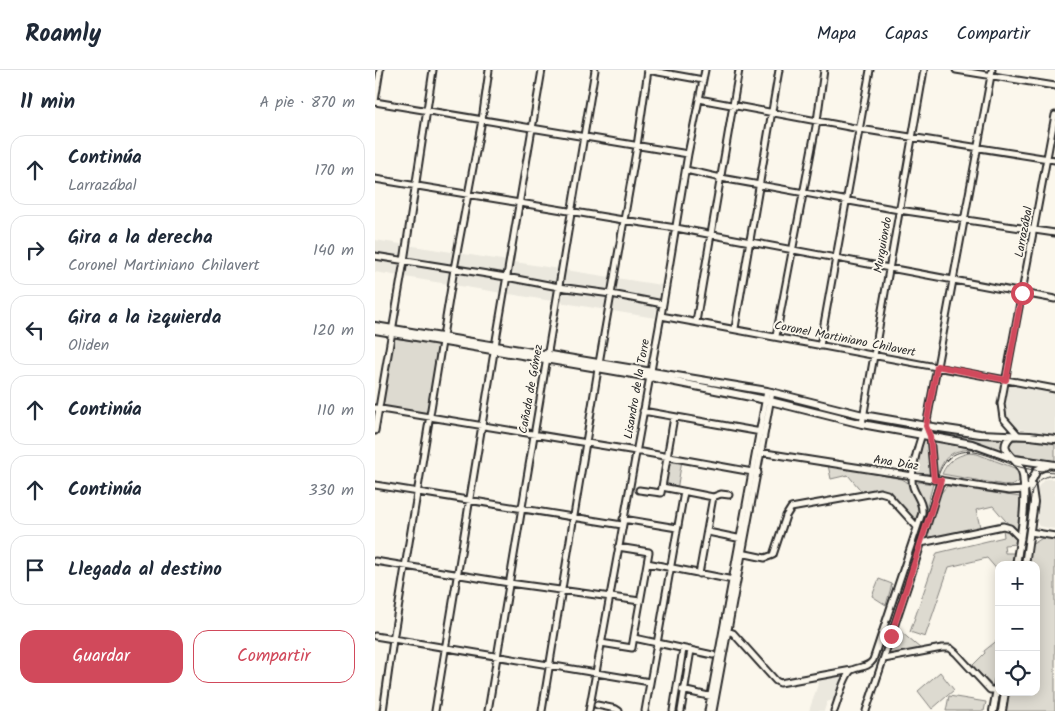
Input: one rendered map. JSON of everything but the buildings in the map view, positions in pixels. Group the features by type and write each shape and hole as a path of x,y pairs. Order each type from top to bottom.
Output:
{"main road":[{"path":"375,326 443,340 650,374 861,424 977,446 1014,459 1052,465"},
{"path":"375,330 391,330"},
{"path":"650,374 657,372 770,392 863,415 926,426 980,434 1055,439"},
{"path":"1014,436 1006,441 1005,446 1007,451 1022,467 1025,490 1021,540 1016,561"},
{"path":"1025,561 1034,502 1031,485 1033,476 1037,470 1052,465"},
{"path":"1017,557 1023,561"},
{"path":"993,711 996,696"},
{"path":"1002,711 1004,696"}],"street":[{"path":"380,70 375,102 688,154"},
{"path":"375,431 377,408 404,261 433,70"},
{"path":"383,711 393,640 489,70"},
{"path":"435,711 483,426 494,348 542,70"},
{"name":"Cañada de Gómez","path":"488,711 595,70"},
{"path":"542,711 598,366 637,146 648,70 703,80"},
{"name":"Lisandro de la Torre","path":"589,711 661,316 688,154 705,70"},
{"path":"696,322 739,70"},
{"path":"735,328 779,70"},
{"path":"775,336 817,120 824,70"},
{"path":"821,346 870,70"},
{"name":"Murguiondo","path":"861,424 875,355 924,70"},
{"path":"956,70 992,73 1055,86"},
{"path":"726,630 733,633 776,681 780,683 853,670 869,665 877,651 922,507 913,487 912,476 921,435 926,426 992,73"},
{"path":"699,99 860,129 1055,160"},
{"name":"Larrazábal","path":"1014,436 1002,414 1001,404 1055,115"},
{"path":"686,170 899,210 1055,233"},
{"path":"375,179 711,234 1055,299"},
{"path":"375,256 507,276 559,287 663,304"},
{"name":"Coronel Martiniano Chilavert","path":"661,316 735,328 821,346 1055,389"},
{"path":"708,711 713,696 741,553 770,392"},
{"path":"377,408 586,442 755,473"},
{"path":"643,411 762,432"},
{"path":"639,490 661,493 674,417"},
{"path":"926,426 930,436 934,480"},
{"name":"Ana Díaz","path":"759,452 1009,491 1025,490"},
{"path":"866,711 941,480"},
{"path":"375,485 622,525"},
{"path":"1025,490 1031,485"},
{"path":"662,487 713,497 721,494 729,495"},
{"path":"645,711 684,492"},
{"path":"741,553 765,558 773,555 786,516 791,508 880,492 887,494 917,525"},
{"path":"699,574 713,497"},
{"path":"623,518 677,528"},
{"path":"917,525 923,523 926,526"},
{"path":"921,543 1003,526 1010,528 1021,540"},
{"path":"708,532 743,539"},
{"path":"1030,532 1055,536"},
{"path":"601,643 632,648 634,638 649,552 618,547"},
{"path":"726,630 733,580 741,553"},
{"path":"375,561 561,591 640,601"},
{"path":"647,563 733,580"},
{"path":"883,633 888,631 891,636"},
{"path":"375,636 649,682"},
{"path":"634,638 713,655"},
{"path":"877,651 880,656 884,657 950,648 990,690 995,690"},
{"path":"673,711 683,649"},
{"path":"681,711 691,650"},
{"path":"834,711 846,678 853,670"},
{"path":"677,689 713,696"},
{"path":"713,696 713,711"},
{"path":"597,705 617,710"}],"shaded area":[{"path":"375,240 661,285 655,318 375,272"},
{"path":"393,338 437,344 439,347 429,413 427,415 382,407"},
{"path":"1008,383 1055,392 1055,436 1013,426 1006,418 1004,412"},
{"path":"933,429 1003,437 1002,450 1000,451 975,441 934,434"},
{"path":"923,437 928,439 931,471 929,474 917,473 915,470"},
{"path":"1037,440 1055,444 1055,461 1014,454 1009,447 1012,441"},
{"path":"936,441 974,449 961,450 951,454 944,461 938,473 936,472 934,444"},
{"path":"969,453 977,454 1020,470 1018,483 1010,486 942,474 952,460"},
{"path":"667,457 682,460 677,490 662,487"},
{"path":"828,465 902,479 907,482 920,505 916,521 887,491 881,489 863,493 848,475 831,479"},
{"path":"1046,479 1055,479 1055,529 1039,526 1036,521 1038,505 1035,491"},
{"path":"919,482 933,484 923,521 926,506 916,487 916,484"},
{"path":"947,486 1020,497 1023,502 1018,533 993,506 976,510 981,531 926,538 940,494"},
{"path":"1003,529 1010,529 1018,539 1017,544 1004,545 1005,553 1016,553 1015,561 995,561 995,567 987,558 949,567 925,637 910,632 937,553 1004,537"},
{"path":"1044,537 1055,539 1055,711 1004,711 1006,696 1040,696 1040,561 1028,561 1031,545"},
{"path":"879,579 892,584 886,605 872,596"},
{"path":"897,631 901,632 921,649 887,656"},
{"path":"995,642 994,687 972,666 985,653 984,651"},
{"path":"940,672 954,690 932,709 918,691"},
{"path":"840,676 842,680 835,699 827,702 824,711 809,711 820,678"},
{"path":"949,696 986,702 984,711 946,711"}],"tram line":[{"path":"892,621 939,473 946,461 954,455 963,452 973,452 1021,467 1055,472"},
{"path":"1021,561 1032,491 1041,479 1055,475"},
{"path":"997,711 999,696"}],"route":[{"path":"891,636 941,480 934,480 930,436 926,426 937,366 1006,380 1022,293"}]}
